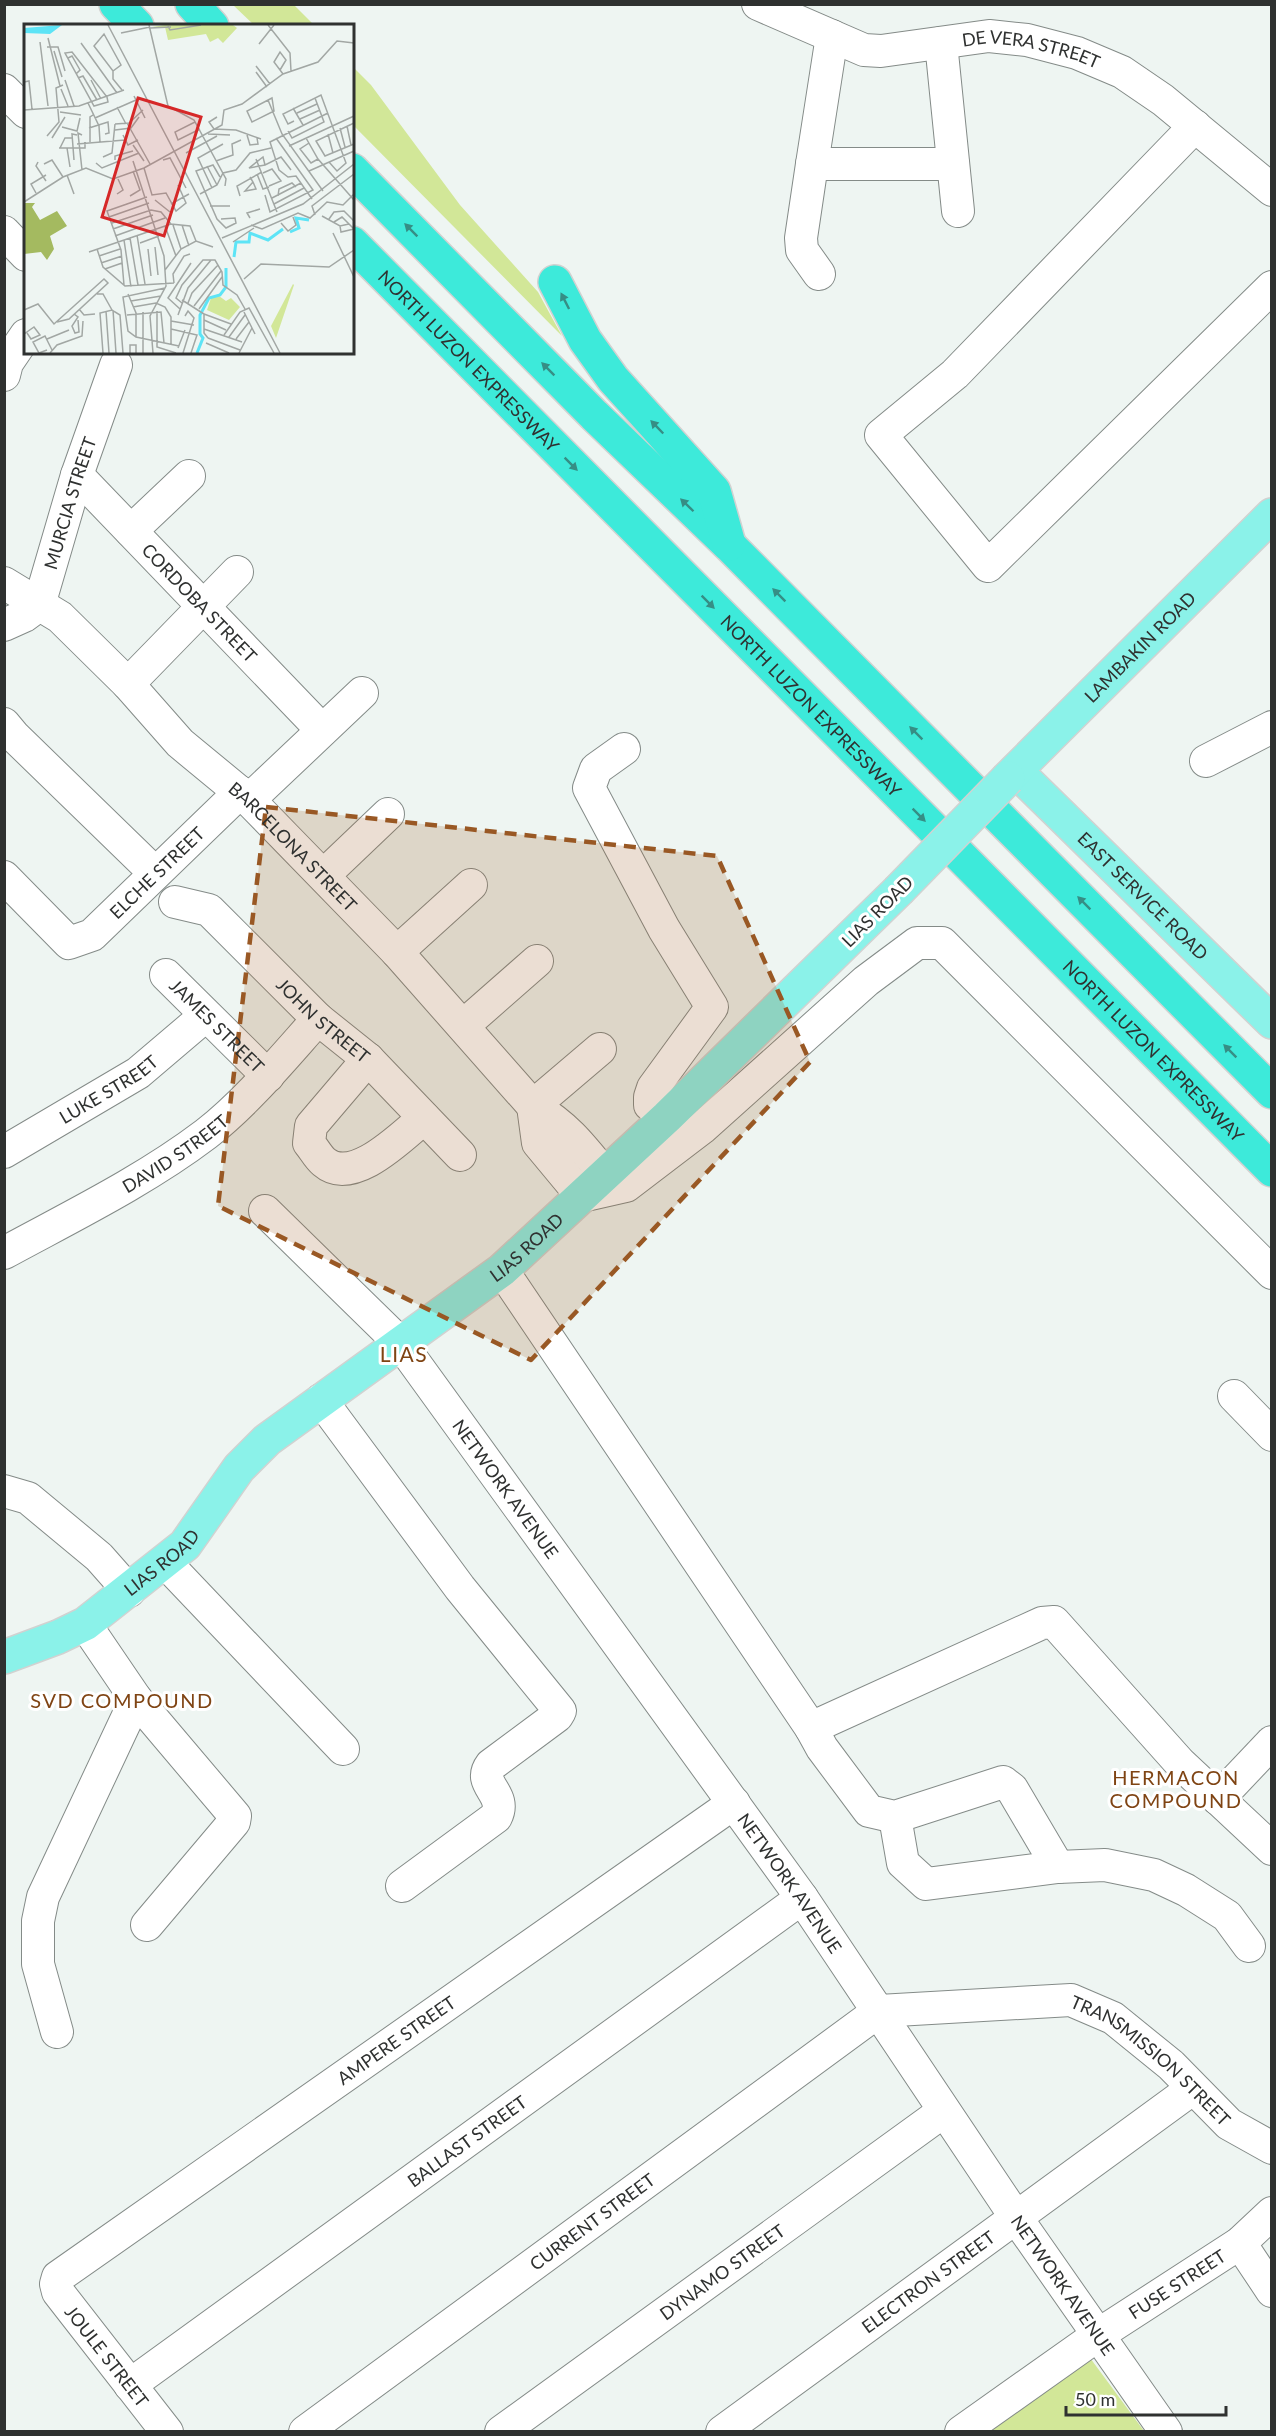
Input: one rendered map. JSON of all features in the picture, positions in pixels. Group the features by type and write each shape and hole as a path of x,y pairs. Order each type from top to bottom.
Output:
{"highway":[{"path":"116,4 135,24"},
{"path":"192,4 210,24"},
{"path":"354,172 594,415 730,546 1272,1092"},
{"name":"NORTH LUZON EXPRESSWAY","path":"354,245 1272,1170"},
{"path":"555,282 585,340 613,379 714,491 730,546"}],"main road":[{"name":"LAMBAKIN ROAD","path":"1012,775 1272,515"},
{"name":"LIAS ROAD","path":"4,1657 58,1637 85,1624 129,1591 185,1545 239,1468 267,1440 502,1270 667,1117 898,891 1012,775"},
{"name":"EAST SERVICE ROAD","path":"1012,775 1272,1022"}],"street":[{"name":"DE VERA STREET","path":"758,4 864,50 881,51 989,36 1027,40 1077,53 1122,72 1163,100 1272,190"},
{"path":"819,274 802,250 801,238 832,36"},
{"path":"940,43 958,210"},
{"path":"4,90 24,110"},
{"path":"1195,126 955,374 881,435 988,566 1272,287"},
{"path":"812,164 953,164"},
{"path":"4,232 24,253"},
{"path":"6,366 24,338"},
{"name":"MURCIA STREET","path":"39,605 77,475 116,365"},
{"name":"CORDOBA STREET","path":"77,475 322,730"},
{"path":"131,531 189,476"},
{"path":"128,684 237,573"},
{"name":"BARCELONA STREET","path":"4,583 60,617 128,684 180,743 244,796 324,875 397,952 533,1106"},
{"path":"4,625 24,616 39,605"},
{"name":"ELCHE STREET","path":"4,878 69,943 92,935 155,873 362,693"},
{"path":"1206,762 1272,727"},
{"path":"8,733 155,873"},
{"path":"624,749 596,769 589,788 664,929 712,1007 653,1088 650,1105 667,1117"},
{"path":"324,875 388,814"},
{"path":"397,952 471,885"},
{"name":"JOHN STREET","path":"175,902 209,910 318,1019 368,1059 460,1155"},
{"path":"600,1049 533,1106 538,1143 594,1185 626,1186 702,1128 866,981 917,943 942,943 1272,1273"},
{"path":"463,1026 537,961"},
{"name":"JAMES STREET","path":"166,975 268,1076"},
{"name":"LUKE STREET","path":"4,1152 138,1073 205,1016"},
{"name":"DAVID STREET","path":"4,1253 136,1180 206,1134 268,1076 318,1019"},
{"path":"368,1059 311,1126 309,1143 325,1163 348,1170 371,1161 424,1118"},
{"name":"NETWORK AVENUE","path":"265,1212 401,1344 802,1898 1015,2216 1166,2432"},
{"path":"502,1270 811,1728 822,1748 869,1811 895,1817 1003,1782 1012,1789 1058,1868"},
{"path":"1233,1396 1272,1435"},
{"path":"321,1400 460,1588 560,1711 557,1716 490,1765 486,1771 486,1779 498,1798 501,1808 496,1817 402,1886"},
{"path":"4,1491 28,1498 99,1557 129,1591"},
{"path":"165,1562 343,1749"},
{"path":"811,1728 1042,1623 1054,1622 1180,1763 1272,1849"},
{"path":"85,1624 91,1637 136,1700 235,1816 234,1822 147,1925"},
{"path":"57,2032 38,1964 38,1921 43,1897 136,1700"},
{"path":"1218,1799 1272,1742"},
{"name":"AMPERE STREET","path":"58,2277 734,1803"},
{"path":"895,1817 903,1863 926,1884 1058,1868 1105,1865 1154,1875 1186,1890 1227,1916 1249,1946"},
{"name":"BALLAST STREET","path":"130,2385 802,1898"},
{"name":"TRANSMISSION STREET","path":"879,2011 1071,2000 1113,2018 1171,2065 1192,2089 1229,2124 1272,2148"},
{"name":"CURRENT STREET","path":"305,2432 879,2011"},
{"name":"ELECTRON STREET","path":"723,2432 1015,2216 1192,2089"},
{"name":"DYNAMO STREET","path":"501,2432 944,2111"},
{"name":"FUSE STREET","path":"961,2432 1098,2335 1240,2243 1272,2213"},
{"path":"1240,2243 1272,2291"},
{"name":"JOULE STREET","path":"58,2277 56,2284 58,2292 167,2432"}],"highlighted area":[{"path":"266,807 717,856 810,1062 531,1360 218,1206"}],"green space":[{"path":"233,5 294,5 313,24 253,24"},
{"path":"354,68 371,85 460,205 538,292 562,336 354,126"},
{"path":"1082,2347 1144,2431 962,2432"}],"district":[{"name":"LIAS","path":"404,1353"},
{"name":"SVD COMPOUND","path":"122,1700"},
{"name":"HERMACON COMPOUND","path":"1176,1788"}]}
